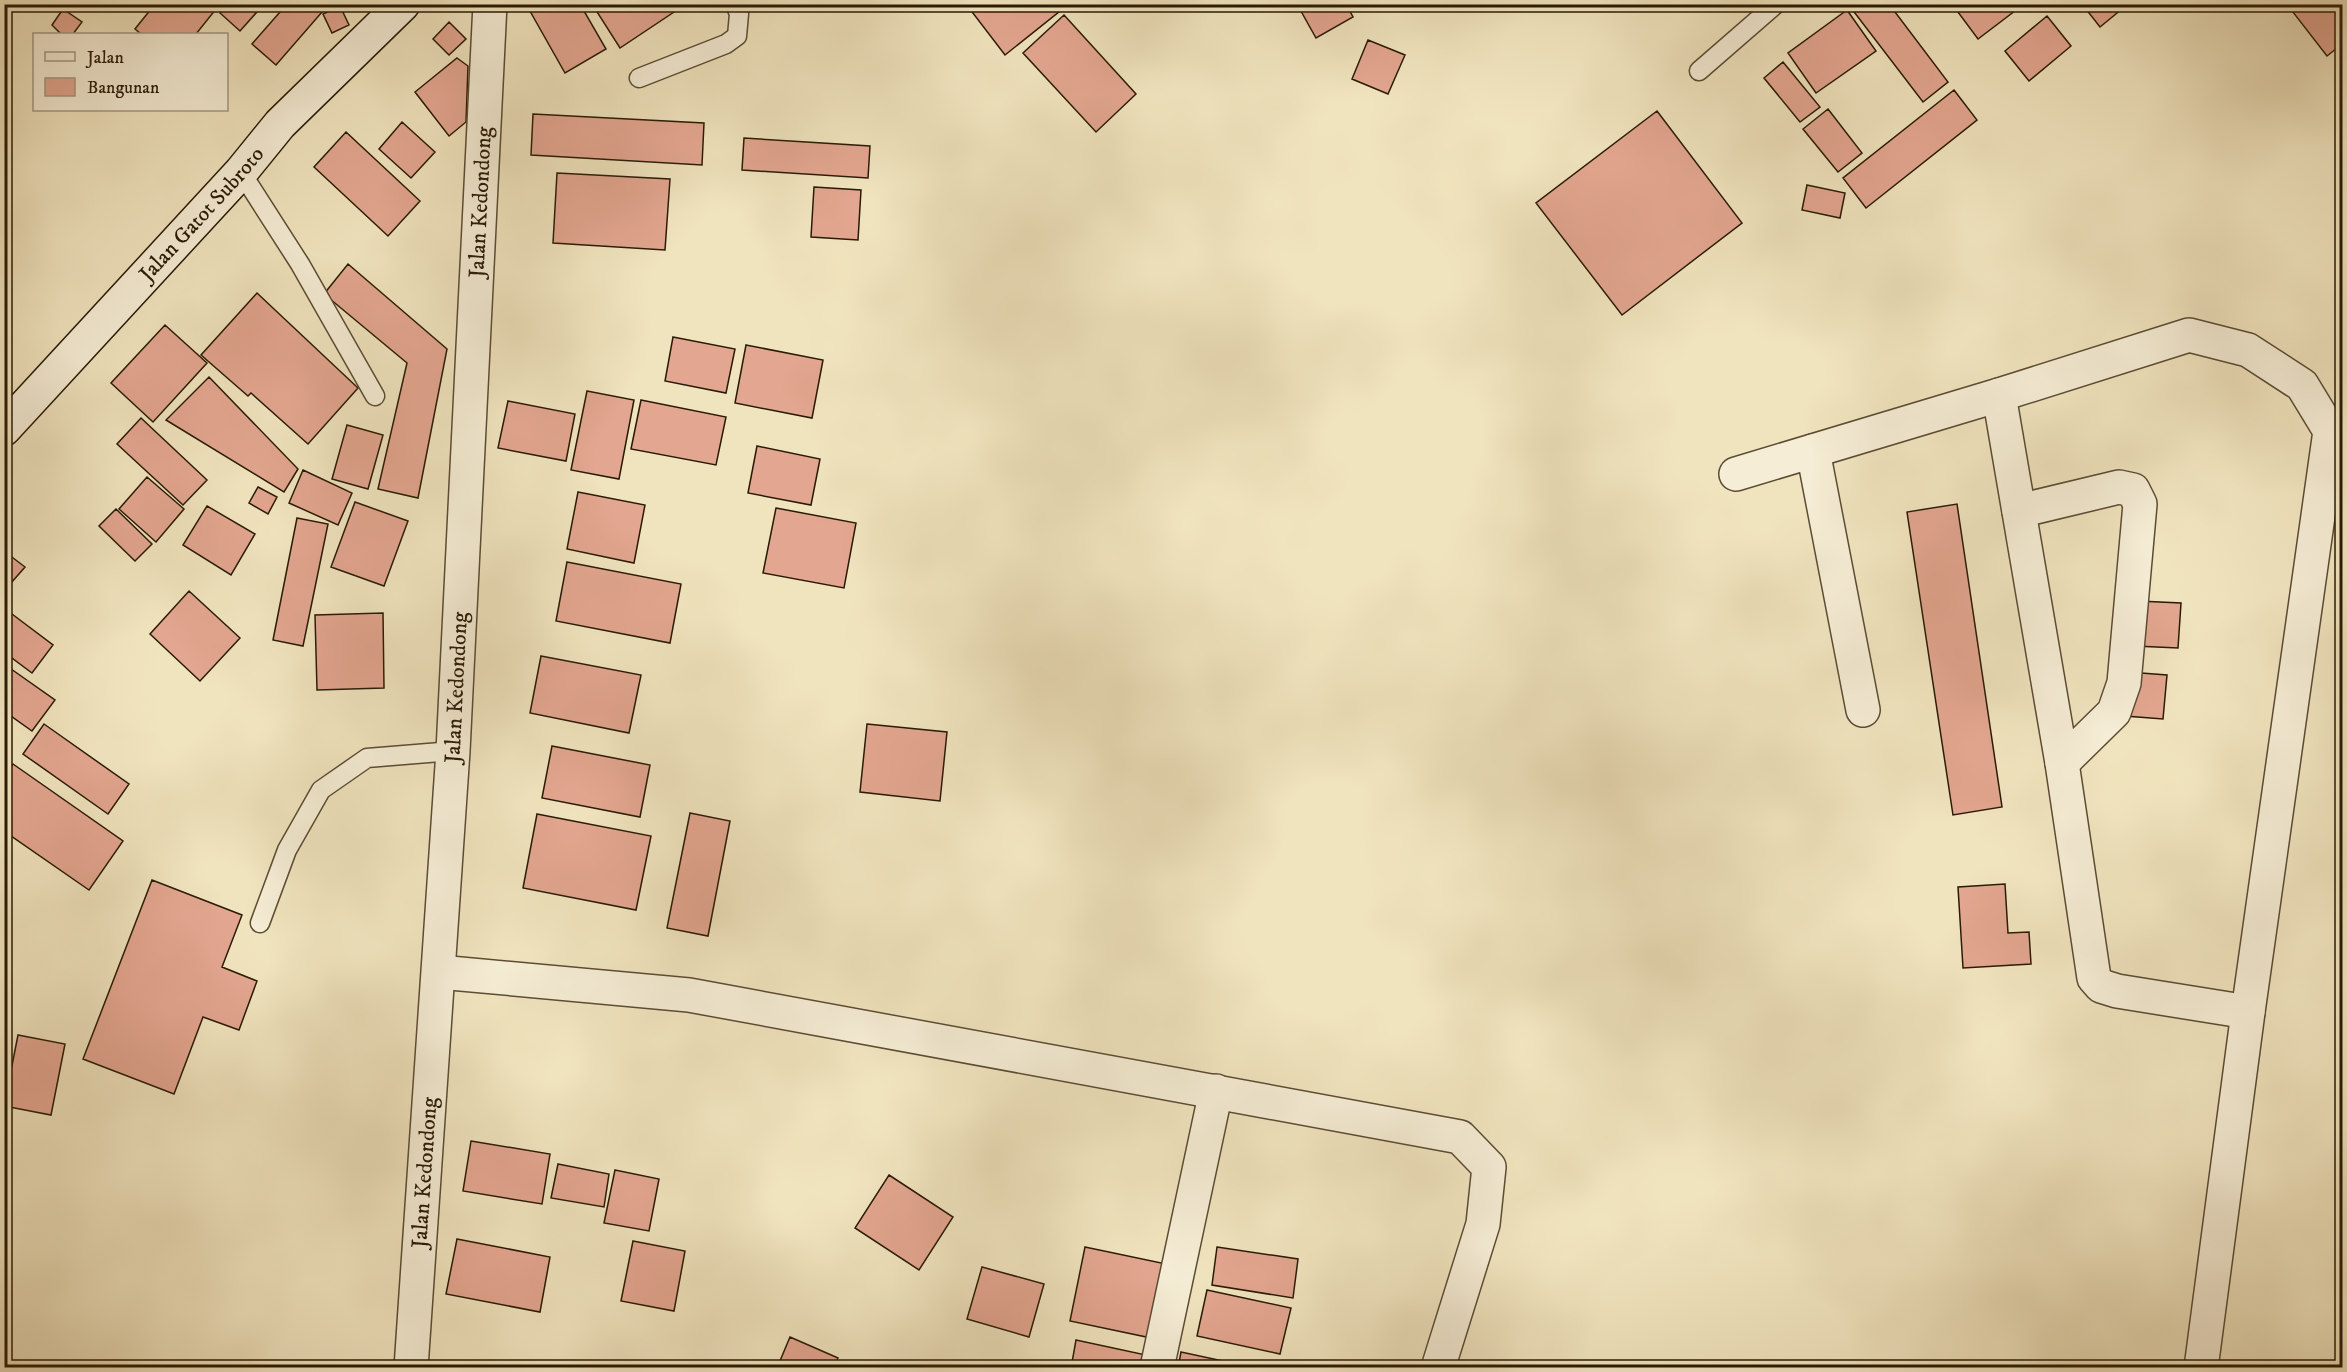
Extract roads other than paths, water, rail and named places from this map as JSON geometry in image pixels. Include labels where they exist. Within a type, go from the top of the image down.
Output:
[{"type":"street","name":"Jalan Gatot Subroto","points":[[4,429],[241,172],[280,124],[403,4]]},
{"type":"street","name":"Jalan Kedondong","points":[[411,1368],[453,751],[490,4]]},
{"type":"street","points":[[1736,474],[1999,395],[2189,334],[2248,350],[2302,385],[2330,431],[2248,1012],[2201,1368]]},
{"type":"street","points":[[1999,395],[2062,763],[2094,978],[2101,986],[2117,991],[2248,1012]]},
{"type":"street","points":[[1813,451],[1863,710]]},
{"type":"street","points":[[2019,511],[2119,488],[2133,490],[2140,504],[2124,683],[2114,712],[2062,763]]},
{"type":"street","points":[[439,972],[689,995],[1460,1137],[1489,1167],[1483,1224],[1438,1368]]},
{"type":"street","points":[[1157,1368],[1216,1091]]},
{"type":"lane","points":[[639,78],[726,44],[736,36],[739,14],[735,4]]},
{"type":"lane","points":[[1699,70],[1776,4]]},
{"type":"lane","points":[[241,172],[300,264],[375,396]]},
{"type":"lane","points":[[260,923],[287,850],[321,790],[367,758],[453,751]]}]
